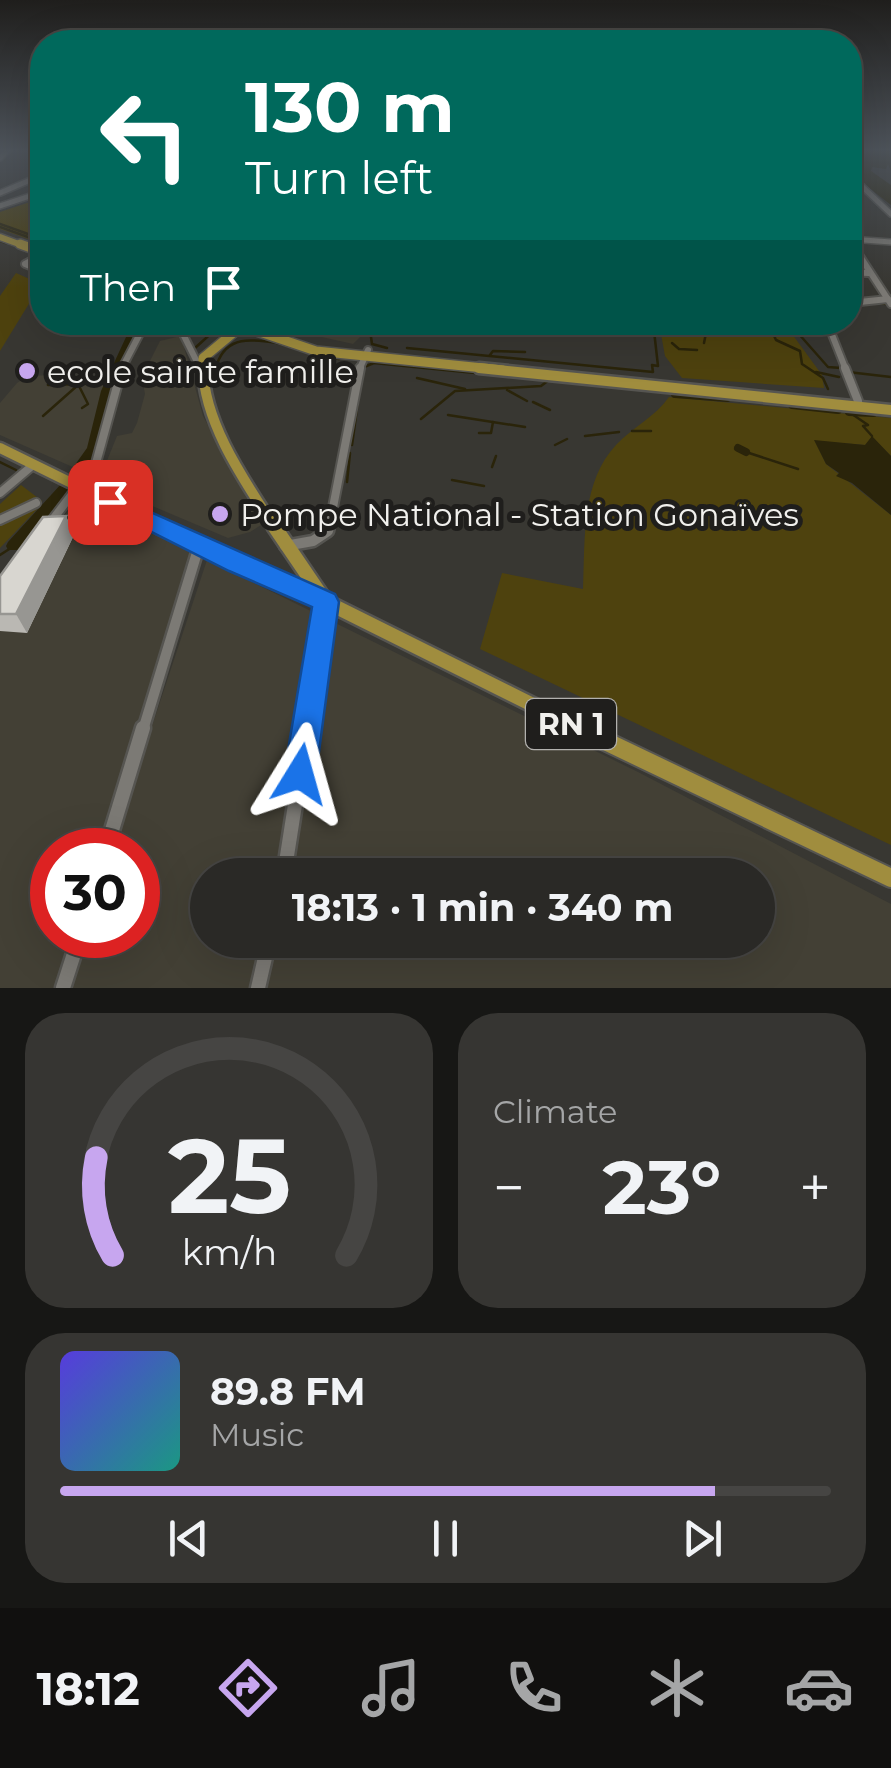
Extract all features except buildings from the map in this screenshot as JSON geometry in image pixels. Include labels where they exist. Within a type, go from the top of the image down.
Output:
[{"type":"main road","points":[[0,237],[30,248]]},
{"type":"main road","points":[[226,335],[202,358],[202,374],[225,440],[285,546],[326,602]]},
{"type":"main road","points":[[219,342],[248,335],[271,337]]},
{"type":"main road","points":[[266,335],[316,351],[891,406]]},
{"type":"main road","points":[[279,335],[365,354],[891,406]]},
{"type":"main road","name":"RN 1","points":[[0,448],[891,878]]},
{"type":"street","points":[[871,195],[891,214]]},
{"type":"street","points":[[0,206],[30,196]]},
{"type":"street","points":[[862,241],[891,242]]},
{"type":"street","points":[[862,262],[890,301]]},
{"type":"street","points":[[862,273],[868,273]]},
{"type":"street","points":[[862,303],[890,301]]},
{"type":"street","points":[[46,528],[106,437],[118,376],[142,335]]},
{"type":"street","points":[[183,335],[202,374]]},
{"type":"street","points":[[832,335],[858,401]]},
{"type":"street","points":[[285,546],[313,541],[328,531],[365,354]]},
{"type":"street","points":[[0,493],[33,465]]},
{"type":"street","points":[[0,476],[12,482]]},
{"type":"street","points":[[0,520],[36,503]]},
{"type":"street","points":[[113,828],[198,546]]},
{"type":"street","points":[[287,858],[326,602]]},
{"type":"street","points":[[63,988],[73,958]]},
{"type":"street","points":[[258,988],[265,958]]},
{"type":"shaded area","points":[[878,195],[891,195],[891,205]]},
{"type":"shaded area","points":[[30,202],[30,240],[0,229],[0,212]]},
{"type":"shaded area","points":[[16,273],[30,279],[30,302],[0,351],[0,296]]},
{"type":"shaded area","points":[[313,335],[362,335],[353,344]]},
{"type":"shaded area","points":[[450,335],[650,336],[452,336]]},
{"type":"shaded area","points":[[661,335],[793,335],[822,375],[824,388],[682,378],[665,356]]},
{"type":"shaded area","points":[[181,336],[203,416],[261,525],[250,532],[228,538],[98,483],[117,436],[132,433],[137,423],[145,394],[140,367],[149,363],[160,341]]},
{"type":"shaded area","points":[[53,375],[46,385],[109,385],[99,436],[75,468],[0,435],[0,403],[17,383],[28,376]]},
{"type":"shaded area","points":[[669,397],[891,418],[891,456],[873,438],[865,445],[815,441],[826,464],[891,515],[891,845],[480,649],[502,573],[583,589],[587,513],[596,476],[616,445]]},
{"type":"shaded area","points":[[872,436],[891,456],[891,515],[852,483],[836,476],[839,473],[826,464],[814,440],[865,445]]},
{"type":"shaded area","points":[[21,485],[42,501],[41,505],[0,548],[0,504]]},
{"type":"shaded area","points":[[85,493],[198,550],[111,828],[30,828],[30,958],[71,958],[61,988],[0,988],[0,604],[52,528]]},
{"type":"shaded area","points":[[207,560],[638,772],[891,904],[891,988],[69,988],[78,958],[160,958],[160,828],[118,828]]},
{"type":"waterway","points":[[0,224],[30,235]]},
{"type":"waterway","points":[[0,227],[30,238]]},
{"type":"waterway","points":[[0,241],[6,243]]},
{"type":"waterway","points":[[10,244],[16,246]]},
{"type":"waterway","points":[[876,303],[887,304]]},
{"type":"waterway","points":[[14,546],[67,487],[94,448],[107,391],[133,335]]},
{"type":"waterway","points":[[195,348],[209,335]]},
{"type":"waterway","points":[[407,348],[653,372],[652,365],[658,366],[654,335]]},
{"type":"waterway","points":[[704,343],[706,335]]},
{"type":"waterway","points":[[774,335],[776,340],[800,351],[802,364],[823,378],[828,389]]},
{"type":"waterway","points":[[800,335],[828,367],[841,368]]},
{"type":"waterway","points":[[371,337],[372,344],[387,348]]},
{"type":"waterway","points":[[217,364],[227,348],[242,341],[278,343]]},
{"type":"waterway","points":[[277,343],[294,348]]},
{"type":"waterway","points":[[672,343],[679,349],[697,350]]},
{"type":"waterway","points":[[490,355],[493,351],[525,352]]},
{"type":"waterway","points":[[321,356],[339,359]]},
{"type":"waterway","points":[[363,372],[364,367],[374,363],[485,374]]},
{"type":"waterway","points":[[816,372],[839,377]]},
{"type":"waterway","points":[[848,372],[891,377]]},
{"type":"waterway","points":[[417,378],[465,389]]},
{"type":"waterway","points":[[421,419],[455,391],[541,386],[549,380]]},
{"type":"waterway","points":[[50,381],[48,385],[111,383]]},
{"type":"waterway","points":[[43,416],[78,385]]},
{"type":"waterway","points":[[592,385],[662,392]]},
{"type":"waterway","points":[[79,386],[88,404],[82,408]]},
{"type":"waterway","points":[[507,390],[527,401]]},
{"type":"waterway","points":[[675,394],[727,398]]},
{"type":"waterway","points":[[352,445],[358,401]]},
{"type":"waterway","points":[[533,402],[550,410]]},
{"type":"waterway","points":[[792,405],[838,410]]},
{"type":"waterway","points":[[837,410],[849,412],[868,425],[863,426],[872,436]]},
{"type":"waterway","points":[[849,412],[873,413]]},
{"type":"waterway","points":[[448,415],[493,422]]},
{"type":"waterway","points":[[479,433],[491,433],[493,422]]},
{"type":"waterway","points":[[493,422],[525,427]]},
{"type":"waterway","points":[[632,431],[651,431]]},
{"type":"waterway","points":[[585,436],[619,432]]},
{"type":"waterway","points":[[555,445],[567,439]]},
{"type":"waterway","points":[[738,448],[746,452]]},
{"type":"waterway","points":[[746,452],[798,469]]},
{"type":"waterway","points":[[347,482],[350,453]]},
{"type":"waterway","points":[[492,467],[496,456]]},
{"type":"waterway","points":[[0,462],[16,470]]},
{"type":"waterway","points":[[452,480],[484,486]]},
{"type":"waterway","points":[[0,555],[14,546]]},
{"type":"place","name":"ecole sainte famille","points":[[27,371]]},
{"type":"place","name":"Pompe National - Station Gonaïves","points":[[220,514]]},
{"type":"route","points":[[110,502],[326,602],[300,774]]}]
